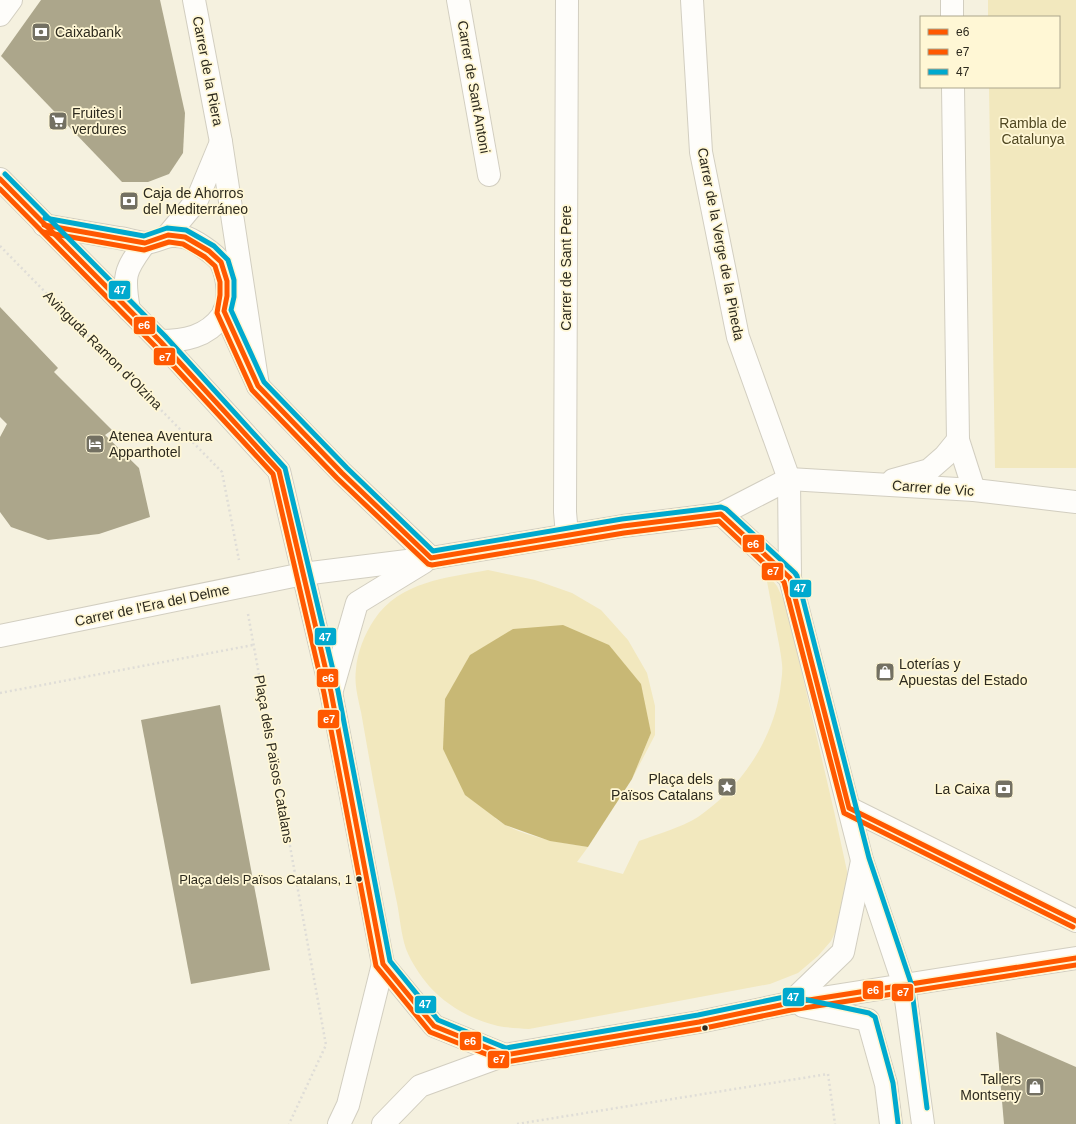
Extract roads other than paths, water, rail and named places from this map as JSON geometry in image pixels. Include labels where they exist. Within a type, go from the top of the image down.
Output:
[{"type":"street","points":[[0,14],[11,0]]},
{"type":"street","name":"Carrer de la Riera","points":[[194,0],[221,142],[258,386]]},
{"type":"street","name":"Carrer de Sant Antoni","points":[[458,0],[489,175]]},
{"type":"street","name":"Carrer de Sant Pere","points":[[566,0],[565,512],[567,535]]},
{"type":"street","name":"Carrer de la Verge de la Pineda","points":[[692,0],[701,152],[738,337],[790,479]]},
{"type":"street","points":[[952,0],[952,16]]},
{"type":"street","points":[[953,88],[958,440],[974,490]]},
{"type":"street","name":"Carrer de la Riera","points":[[168,236],[197,200],[221,142]]},
{"type":"street","points":[[0,179],[160,341],[279,471],[331,692],[383,964],[348,1105],[339,1124]]},
{"type":"street","points":[[44,225],[145,243],[168,236],[186,237],[209,251],[221,262],[227,281],[227,296],[224,311],[217,322],[198,335],[180,341],[160,341]]},
{"type":"street","points":[[129,310],[125,287],[126,273],[135,256],[145,243]]},
{"type":"street","points":[[224,311],[258,386],[342,473],[431,558]]},
{"type":"street","points":[[880,484],[929,470],[945,456],[958,440]]},
{"type":"street","points":[[303,574],[431,558],[567,535],[721,514],[790,479],[790,578],[862,860],[904,985],[923,1124]]},
{"type":"street","name":"Carrer de Vic","points":[[790,479],[974,490],[1076,502]]},
{"type":"street","points":[[721,514],[790,578]]},
{"type":"street","points":[[331,692],[357,603],[431,558]]},
{"type":"street","name":"Carrer de l'Era del Delme","points":[[0,636],[303,574]]},
{"type":"street","points":[[849,808],[1076,921]]},
{"type":"street","points":[[790,1003],[843,952],[862,860]]},
{"type":"street","points":[[383,1124],[420,1086],[505,1055],[699,1022],[790,1003],[1076,958]]},
{"type":"street","points":[[383,964],[434,1026],[505,1055]]},
{"type":"street","points":[[790,1003],[868,1020],[886,1084],[891,1124]]},
{"type":"place","name":"Caixabank","points":[[41,32]]},
{"type":"place","name":"Fruites i verdures","points":[[58,121]]},
{"type":"place","name":"Caja de Ahorros del Mediterráneo","points":[[129,201]]},
{"type":"place","name":"Atenea Aventura Apparthotel","points":[[95,444]]},
{"type":"place","name":"Loterías y Apuestas del Estado","points":[[885,672]]},
{"type":"place","name":"Plaça dels Països Catalans","points":[[727,787]]},
{"type":"place","name":"La Caixa","points":[[1004,789]]},
{"type":"place","name":"Plaça dels Països Catalans, 1","points":[[359,879]]},
{"type":"place","name":"Tallers Montseny","points":[[1035,1087]]},
{"type":"park label","name":"Rambla de Catalunya","points":[[1033,132]]}]
